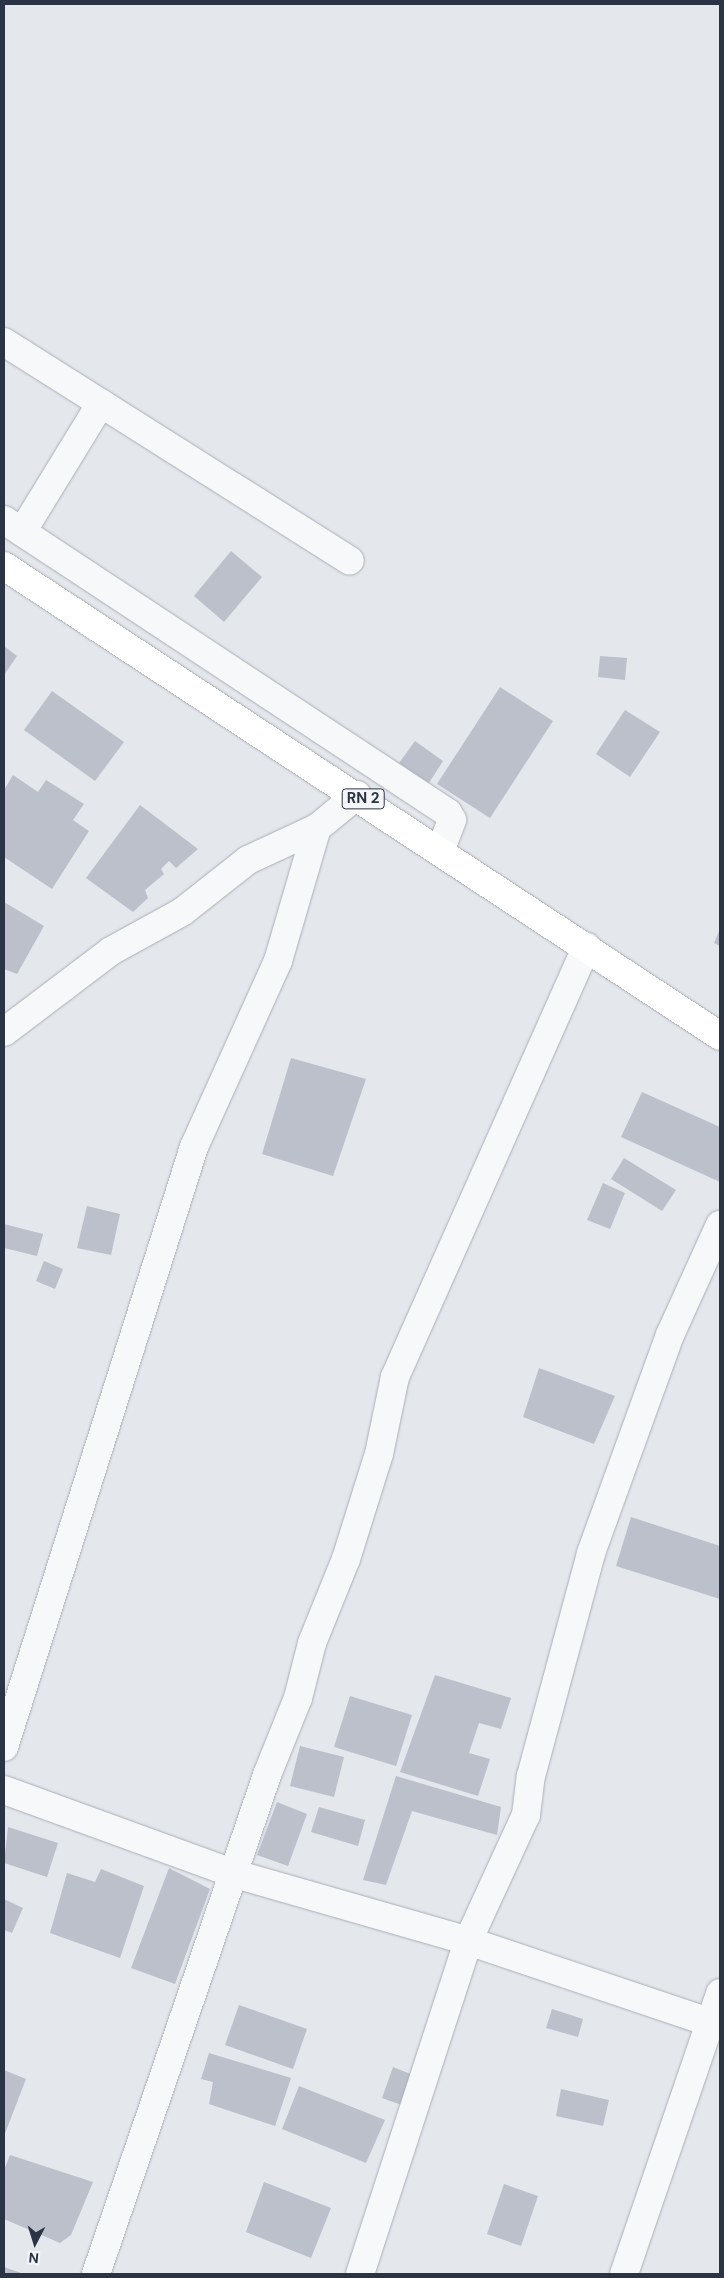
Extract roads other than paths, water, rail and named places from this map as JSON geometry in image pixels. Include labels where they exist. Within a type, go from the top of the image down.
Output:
[{"type":"highway","name":"RN 2","points":[[4,566],[357,795],[720,1036]]},
{"type":"street","points":[[4,342],[350,561]]},
{"type":"street","points":[[101,403],[13,526],[448,813],[452,820],[440,850]]},
{"type":"street","points":[[4,1032],[111,951],[182,912],[248,860],[316,828],[357,795]]},
{"type":"street","points":[[4,1747],[194,1148],[278,961],[316,828]]},
{"type":"street","points":[[96,2274],[298,1698],[312,1643],[346,1559],[379,1454],[395,1377],[586,947]]},
{"type":"street","points":[[360,2274],[468,1941],[526,1815],[530,1776],[591,1553],[670,1336],[720,1225]]},
{"type":"street","points":[[4,1790],[235,1874],[468,1941],[715,2024]]},
{"type":"street","points":[[624,2274],[715,2024],[720,1993]]}]
